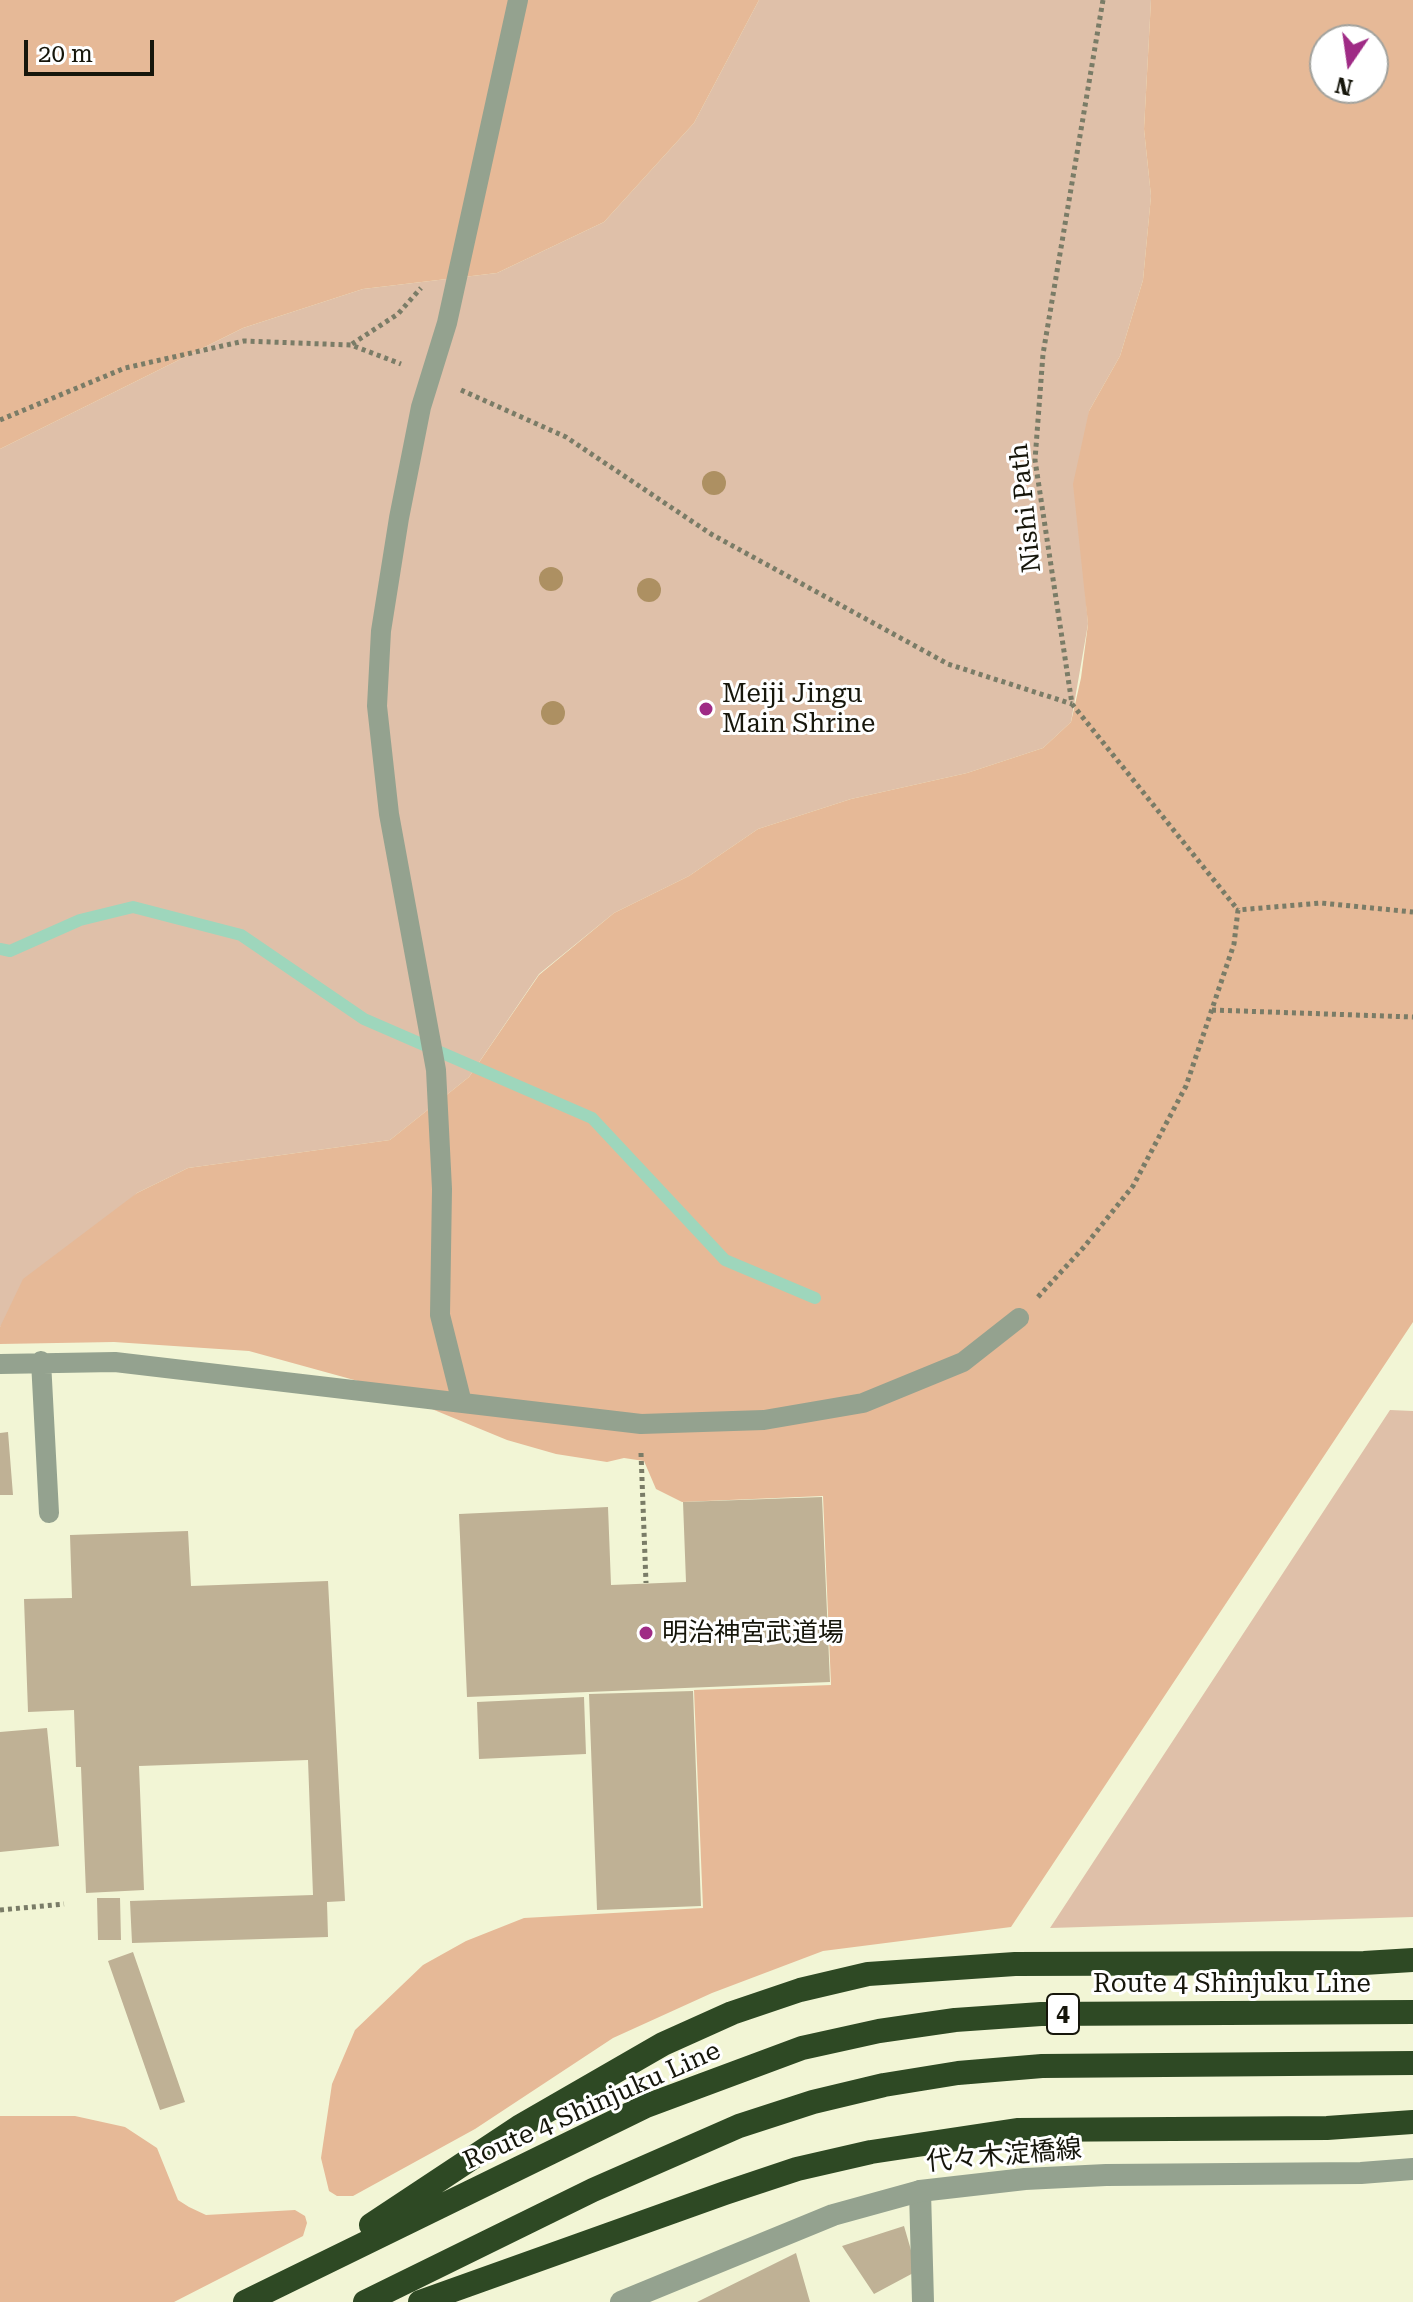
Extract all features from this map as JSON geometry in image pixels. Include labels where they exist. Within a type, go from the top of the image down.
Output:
[{"type":"highway","points":[[286,2282],[519,2127],[663,2044],[732,2013],[800,1990],[868,1974],[986,1965],[1413,1960]]},
{"type":"highway","name":"Route 4 Shinjuku Line","points":[[245,2302],[567,2143],[721,2076],[802,2048],[879,2031],[955,2020],[1111,2012],[1413,2012]]},
{"type":"highway","name":"4","points":[[365,2302],[593,2190],[739,2126],[813,2102],[958,2073],[1125,2063],[1413,2063]]},
{"type":"highway","points":[[420,2302],[797,2169],[871,2152],[1017,2130],[1327,2128],[1413,2122]]},
{"type":"street","name":"代々木淀橋線","points":[[621,2302],[833,2215],[920,2191],[1106,2175],[1345,2173],[1413,2169]]},
{"type":"street","points":[[920,2191],[923,2302]]},
{"type":"lane","points":[[462,1403],[440,1315],[442,1189],[431,1029],[389,814],[377,706],[381,631],[399,518],[428,380],[447,323],[518,0]]},
{"type":"lane","points":[[0,1364],[115,1362],[641,1424],[764,1420],[863,1403],[963,1362],[1019,1318]]},
{"type":"lane","points":[[41,1361],[49,1513]]},
{"type":"path","name":"Nishi Path","points":[[1072,704],[1035,460],[1043,354],[1103,0]]},
{"type":"path","points":[[351,345],[398,314],[428,280]]},
{"type":"path","points":[[0,420],[125,368],[244,341],[351,345],[404,365],[428,380],[452,387],[566,437],[711,534],[948,664],[1072,704],[1238,910],[1234,944],[1186,1086],[1133,1186],[1084,1247],[1019,1318]]},
{"type":"path","points":[[1238,910],[1321,903],[1413,912]]},
{"type":"path","points":[[1212,1010],[1413,1017]]},
{"type":"path","points":[[641,1478],[646,1583]]},
{"type":"path","points":[[0,1910],[64,1904]]},
{"type":"shaded area","points":[[0,0],[759,0],[694,123],[604,222],[497,273],[363,289],[243,328],[0,449]]},
{"type":"shaded area","points":[[759,0],[1151,0],[1144,129],[1151,196],[1143,280],[1120,356],[1089,411],[1083,564],[1088,624],[1071,722],[1043,748],[967,773],[851,799],[758,829],[689,876],[614,913],[539,974],[469,1077],[390,1140],[188,1168],[137,1193],[0,1327],[0,449],[243,328],[363,289],[497,273],[604,222],[694,123]]},
{"type":"shaded area","points":[[1151,0],[1413,0],[1413,1322],[1011,1927],[823,1951],[712,1993],[613,2038],[475,2129],[353,2196],[337,2196],[329,2191],[321,2158],[332,2084],[355,2030],[423,1965],[466,1941],[524,1918],[703,1908],[694,1690],[831,1685],[823,1496],[682,1502],[656,1489],[644,1461],[624,1458],[607,1462],[556,1454],[507,1440],[376,1386],[249,1351],[114,1342],[0,1344],[0,1327],[23,1279],[137,1193],[188,1168],[390,1140],[469,1077],[539,975],[614,913],[689,876],[758,829],[851,799],[967,773],[1043,748],[1071,722],[1088,624],[1073,484],[1089,411],[1120,356],[1143,280],[1151,196],[1144,129]]},
{"type":"shaded area","points":[[1390,1410],[1413,1411],[1413,1917],[1050,1928]]},
{"type":"shaded area","points":[[0,2116],[75,2116],[125,2127],[157,2148],[178,2200],[189,2207],[206,2215],[295,2210],[305,2216],[307,2223],[303,2236],[174,2302],[0,2302]]},
{"type":"building","points":[[8,1432],[13,1495],[0,1495],[0,1433]]},
{"type":"building","name":"明治神宮武道場","points":[[822,1497],[830,1682],[467,1697],[459,1514],[608,1507],[611,1585],[686,1582],[683,1502]]},
{"type":"building","points":[[188,1531],[191,1586],[328,1581],[345,1901],[327,1902],[328,1937],[132,1943],[130,1901],[313,1895],[308,1760],[139,1766],[144,1890],[86,1893],[81,1767],[76,1767],[74,1710],[28,1712],[24,1599],[72,1598],[70,1535]]},
{"type":"building","points":[[693,1691],[701,1906],[597,1910],[589,1694]]},
{"type":"building","points":[[584,1697],[586,1754],[479,1759],[477,1702]]},
{"type":"building","points":[[47,1728],[59,1846],[0,1852],[0,1732]]},
{"type":"building","points":[[97,1898],[120,1898],[121,1940],[98,1940]]},
{"type":"building","points":[[133,1952],[185,2102],[160,2110],[108,1961]]},
{"type":"building","points":[[904,2226],[917,2271],[874,2294],[842,2246]]},
{"type":"building","points":[[796,2253],[810,2302],[697,2302]]},
{"type":"waterway","points":[[0,949],[10,951],[80,920],[133,907],[241,935],[364,1019],[592,1118],[725,1260],[815,1298]]},
{"type":"place","name":"Meiji Jingu Main Shrine","points":[[706,709]]},
{"type":"place","name":"明治神宮武道場","points":[[646,1633]]}]
